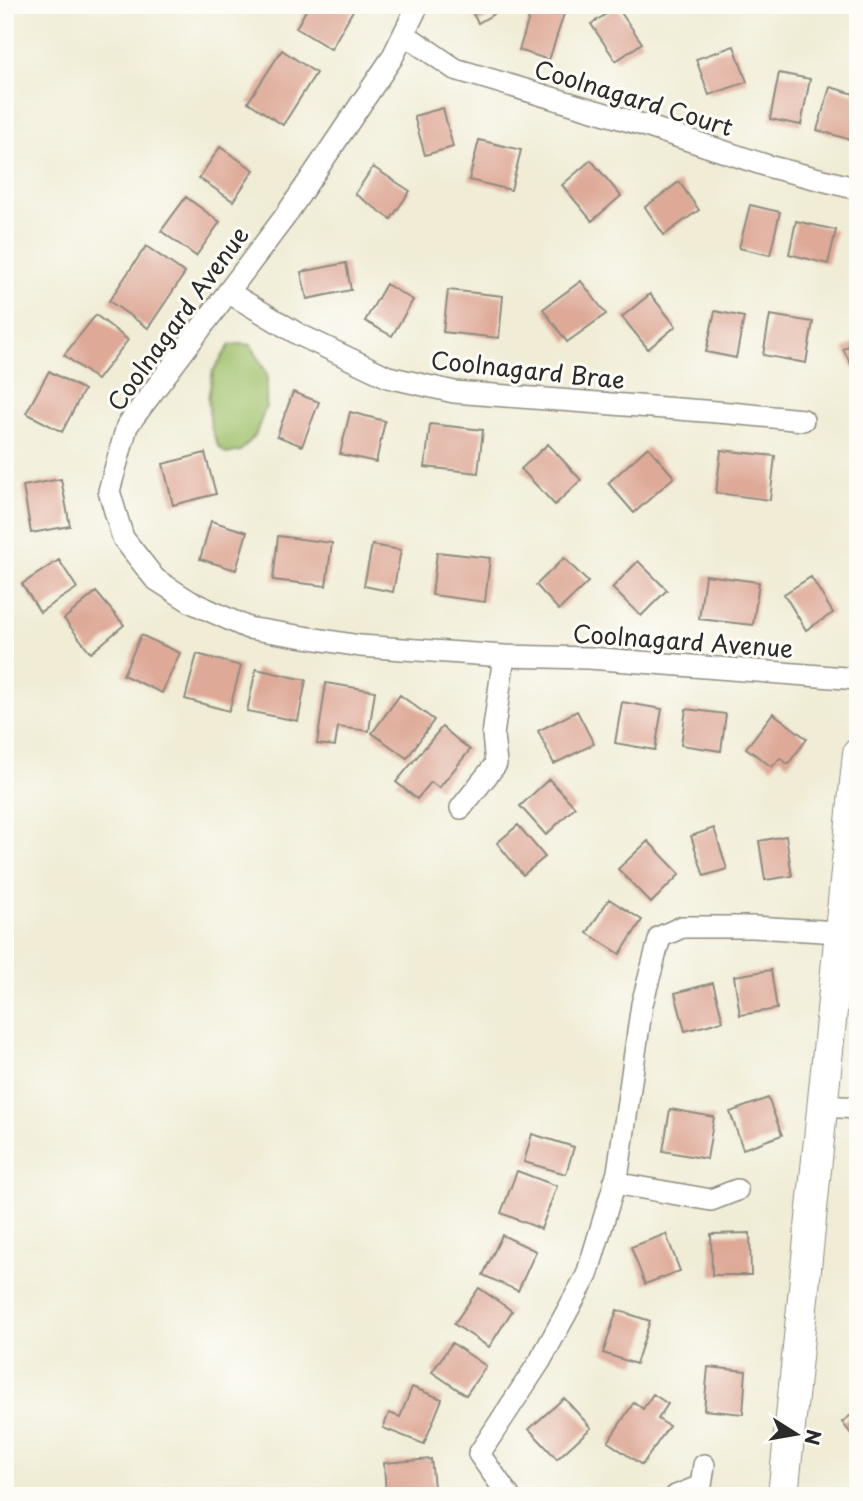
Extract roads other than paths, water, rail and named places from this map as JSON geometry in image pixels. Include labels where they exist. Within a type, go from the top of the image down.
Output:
[{"type":"street","name":"Coolnagard Avenue","points":[[418,5],[392,58],[284,218],[127,426],[109,491],[123,538],[155,579],[191,602],[247,628],[360,646],[504,656],[589,658],[858,679]]},
{"type":"street","name":"Coolnagard Court","points":[[404,34],[455,69],[643,125],[771,167],[858,189]]},
{"type":"street","name":"Coolnagard Brae","points":[[228,292],[298,334],[388,377],[454,392],[803,420]]},
{"type":"street","points":[[461,808],[496,764],[493,735],[504,656]]},
{"type":"street","points":[[782,1496],[858,753]]},
{"type":"street","points":[[509,1496],[479,1454],[540,1361],[587,1275],[618,1172],[642,1004],[660,937],[682,927],[753,926],[839,932]]},
{"type":"street","points":[[822,1106],[858,1108]]},
{"type":"street","points":[[614,1183],[711,1200],[737,1190]]},
{"type":"street","points":[[676,1496],[701,1486],[705,1465]]}]
